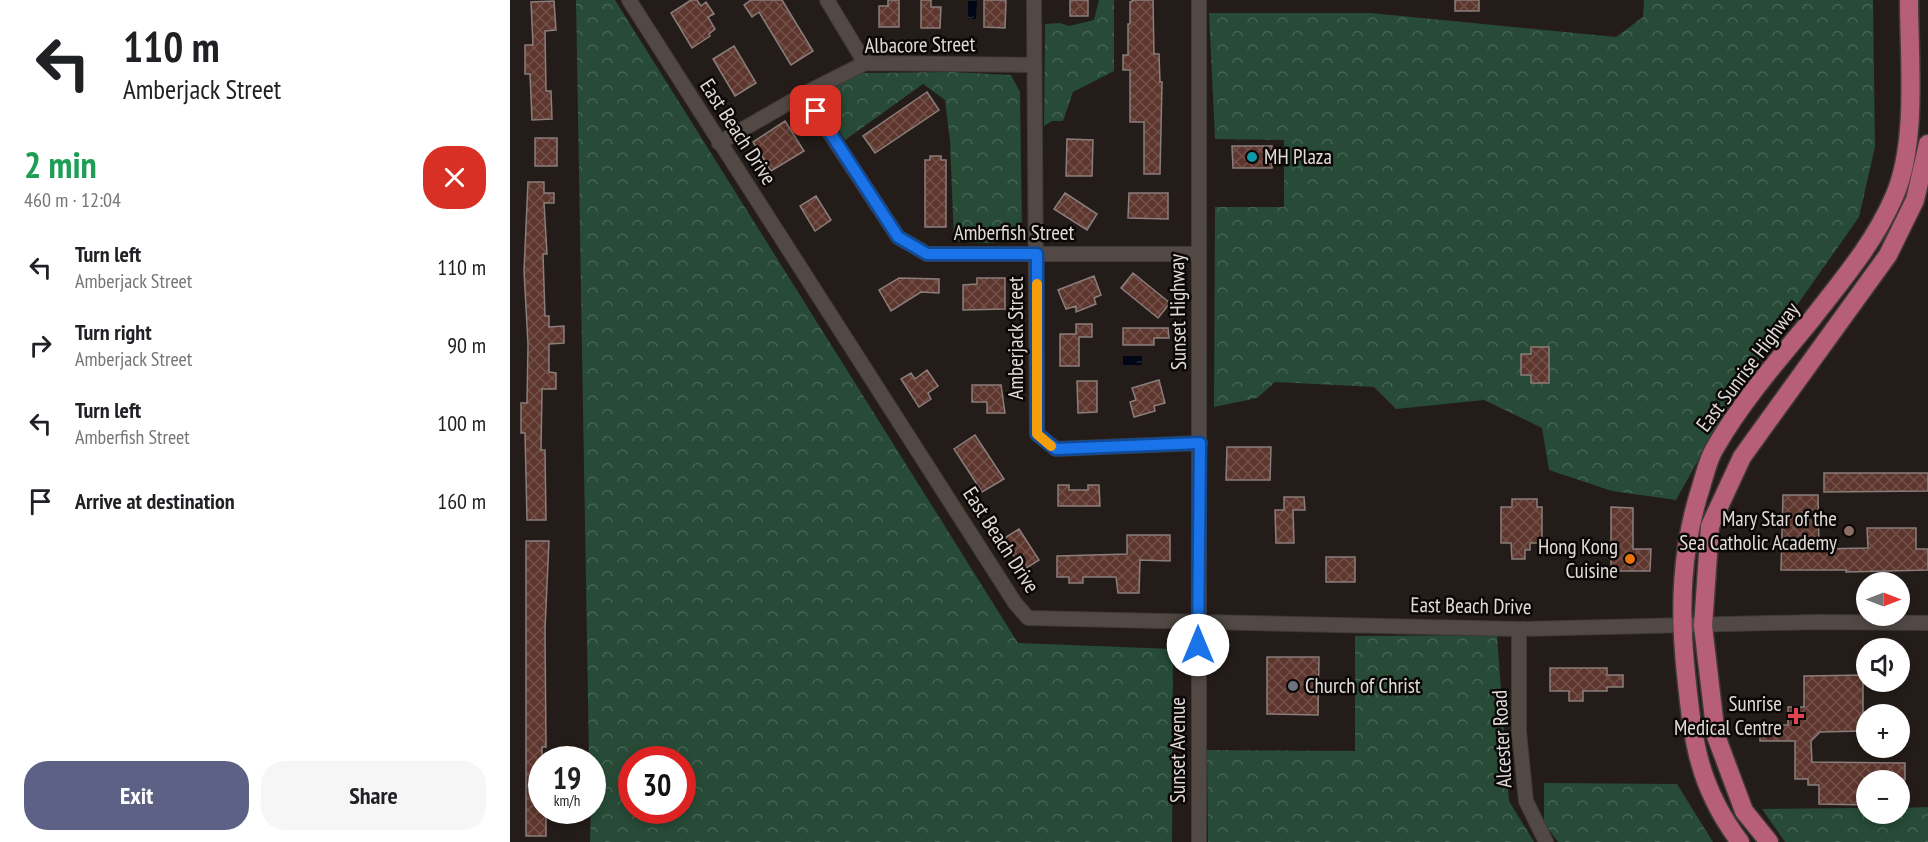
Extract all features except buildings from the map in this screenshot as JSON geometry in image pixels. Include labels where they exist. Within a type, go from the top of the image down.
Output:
[{"type":"main road","name":"East Sunrise Highway","points":[[1740,842],[1725,822],[1707,786],[1694,745],[1682,627],[1683,564],[1689,522],[1713,450],[1742,406],[1868,248],[1895,196],[1907,158],[1909,0]]},
{"type":"main road","points":[[1769,842],[1744,811],[1716,736],[1703,626],[1710,526],[1742,457],[1888,255],[1915,200],[1928,144]]},
{"type":"street","name":"East Beach Drive","points":[[629,0],[1015,603],[1028,618],[1519,629],[1682,627],[1817,622],[1928,623]]},
{"type":"street","points":[[827,0],[864,63]]},
{"type":"street","name":"Amberjack Street","points":[[1034,0],[1037,434],[1056,449],[1200,443]]},
{"type":"street","name":"Sunset Highway","points":[[1198,623],[1199,0]]},
{"type":"street","name":"Albacore Street","points":[[719,142],[864,63],[1034,65]]},
{"type":"street","name":"Amberfish Street","points":[[804,94],[898,237],[927,254],[1198,254]]},
{"type":"street","name":"Sunset Avenue","points":[[1198,623],[1199,842]]},
{"type":"street","name":"Alcester Road","points":[[1519,629],[1519,732],[1526,801],[1546,842]]},
{"type":"green space","points":[[576,0],[615,0],[1018,643],[1173,649],[1172,842],[590,842],[590,824],[606,824],[606,746],[589,746]]},
{"type":"green space","points":[[1099,0],[1114,0],[1114,71],[1073,92],[1063,121],[1052,121],[1044,126],[1045,24],[1060,23],[1069,26],[1094,20]]},
{"type":"green space","points":[[1644,0],[1873,0],[1875,147],[1859,217],[1738,389],[1676,500],[1612,491],[1549,470],[1542,428],[1484,400],[1396,409],[1374,387],[1275,382],[1257,398],[1214,407],[1215,207],[1284,207],[1284,140],[1215,139],[1209,13],[1371,13],[1616,37],[1643,17]]},
{"type":"green space","points":[[952,72],[1011,75],[1020,92],[1022,229],[1008,239],[999,242],[954,241],[950,141],[945,100],[923,84],[845,140],[820,101],[824,87],[860,73]]},
{"type":"green space","points":[[1497,635],[1509,801],[1534,842],[1208,842],[1207,750],[1355,751],[1355,636]]},
{"type":"green space","points":[[1544,783],[1677,784],[1713,842],[1558,842],[1544,823]]},
{"type":"green space","points":[[1928,807],[1928,842],[1785,842],[1762,809],[1856,808],[1856,824],[1910,824],[1910,808]]},
{"type":"water","points":[[968,1],[977,1],[976,19],[968,19]]},
{"type":"water","points":[[1123,356],[1142,356],[1142,365],[1123,365]]},
{"type":"slow traffic","points":[[1037,284],[1037,434],[1051,446]]},
{"type":"place","name":"MH Plaza","points":[[1252,157]]},
{"type":"place","name":"Mary Star of the Sea Catholic Academy","points":[[1849,531]]},
{"type":"place","name":"Hong Kong Cuisine","points":[[1630,559]]},
{"type":"place","name":"Church of Christ","points":[[1293,686]]},
{"type":"place","name":"Sunrise Medical Centre","points":[[1796,716]]},
{"type":"route","points":[[816,111],[898,237],[927,254],[1037,254],[1037,434],[1056,449],[1200,443],[1198,645]]}]
